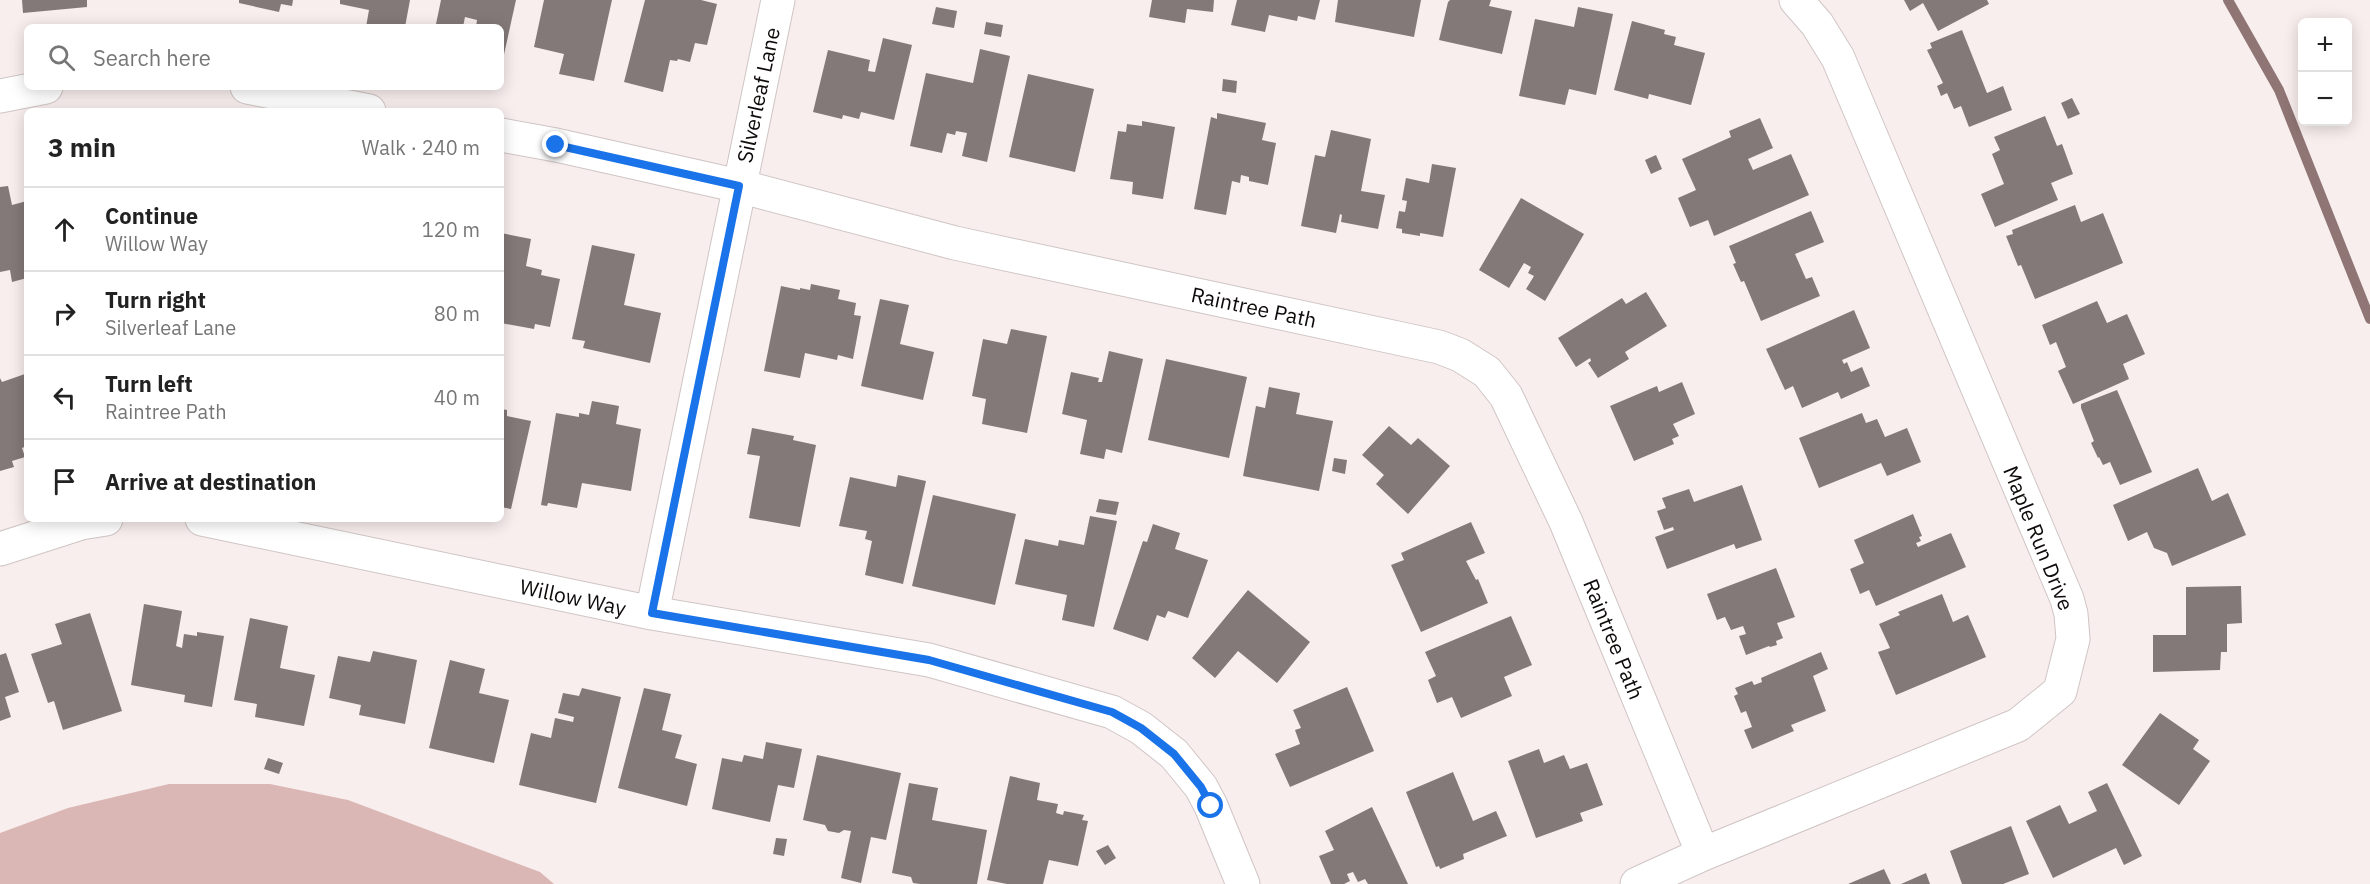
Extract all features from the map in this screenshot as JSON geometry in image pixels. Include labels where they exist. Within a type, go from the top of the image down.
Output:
[{"type":"street","name":"Silverleaf Lane","points":[[652,613],[778,0]]},
{"type":"street","name":"Maple Run Drive","points":[[1636,884],[1703,854],[2018,725],[2060,691],[2073,639],[2067,599],[1838,58],[1817,24],[1796,0]]},
{"type":"street","points":[[0,96],[31,90]]},
{"type":"street","points":[[262,90],[354,108]]},
{"type":"street","name":"Raintree Path","points":[[504,136],[739,186],[955,243],[1439,347],[1460,355],[1487,372],[1506,396],[1566,522],[1703,854]]},
{"type":"street","points":[[0,549],[87,522]]},
{"type":"street","name":"Willow Way","points":[[216,522],[652,613],[929,660],[1112,712],[1141,728],[1174,754],[1201,787],[1243,884]]},
{"type":"shaded area","points":[[169,784],[270,784],[348,800],[540,872],[554,884],[0,884],[0,833],[68,808]]},
{"type":"building","points":[[22,0],[87,0],[87,7],[23,13]]},
{"type":"building","points":[[239,0],[293,0],[292,6],[281,4],[279,12],[239,3]]},
{"type":"building","points":[[340,0],[410,0],[406,24],[367,24],[369,10],[340,4]]},
{"type":"building","points":[[441,0],[516,0],[504,54],[504,24],[476,24],[477,20],[465,17],[464,24],[436,24]]},
{"type":"building","points":[[544,0],[612,0],[594,81],[559,74],[564,54],[534,47]]},
{"type":"building","points":[[645,0],[701,0],[717,4],[707,45],[695,43],[690,62],[670,60],[663,92],[624,82]]},
{"type":"building","points":[[1152,0],[1214,0],[1213,12],[1187,9],[1185,23],[1149,17]]},
{"type":"building","points":[[1237,0],[1320,0],[1315,20],[1298,16],[1297,21],[1269,15],[1265,32],[1231,25]]},
{"type":"building","points":[[1338,0],[1421,0],[1414,37],[1335,22]]},
{"type":"building","points":[[1450,0],[1491,0],[1489,6],[1512,11],[1502,54],[1439,40]]},
{"type":"building","points":[[1904,0],[1987,0],[1989,4],[1938,31],[1923,3],[1910,11]]},
{"type":"building","points":[[936,7],[957,11],[954,28],[932,24]]},
{"type":"building","points":[[1578,7],[1613,14],[1596,95],[1569,89],[1565,105],[1519,96],[1535,19],[1574,27]]},
{"type":"building","points":[[1632,21],[1665,30],[1664,34],[1676,37],[1674,45],[1705,53],[1691,105],[1649,94],[1648,99],[1614,90]]},
{"type":"building","points":[[986,22],[1003,25],[1001,37],[984,34]]},
{"type":"building","points":[[1962,30],[1987,93],[2003,86],[2012,110],[1969,127],[1961,106],[1954,109],[1947,93],[1941,96],[1937,86],[1943,83],[1927,50],[1932,48],[1930,43]]},
{"type":"building","points":[[883,38],[912,45],[894,120],[861,112],[859,119],[843,115],[842,119],[813,112],[828,50],[870,60],[868,71],[875,72]]},
{"type":"building","points":[[980,49],[1010,56],[987,162],[962,156],[967,133],[956,131],[955,135],[947,133],[942,153],[910,146],[926,73],[973,83]]},
{"type":"building","points":[[1028,74],[1094,89],[1075,172],[1009,157]]},
{"type":"building","points":[[1223,79],[1237,81],[1236,93],[1222,91]]},
{"type":"building","points":[[2072,98],[2080,114],[2068,119],[2061,103]]},
{"type":"building","points":[[1217,113],[1266,123],[1262,140],[1276,143],[1268,185],[1249,181],[1249,177],[1241,175],[1240,183],[1232,181],[1226,215],[1194,209],[1211,117],[1217,119]]},
{"type":"building","points":[[2045,116],[2057,146],[2062,144],[2073,174],[2051,183],[2058,200],[1995,227],[1981,194],[2004,184],[1992,154],[2000,150],[1994,137]]},
{"type":"building","points":[[1760,118],[1773,148],[1748,159],[1753,170],[1791,154],[1809,195],[1714,236],[1708,220],[1690,227],[1678,198],[1696,190],[1682,159],[1731,137],[1729,131]]},
{"type":"building","points":[[1142,121],[1175,127],[1163,199],[1132,194],[1133,182],[1110,179],[1118,131],[1126,132],[1127,124],[1142,126]]},
{"type":"building","points":[[1331,130],[1371,139],[1361,191],[1385,195],[1378,229],[1341,222],[1342,215],[1340,214],[1336,233],[1301,226],[1315,155],[1325,157]]},
{"type":"building","points":[[1656,155],[1662,169],[1651,174],[1645,160]]},
{"type":"building","points":[[1432,164],[1456,168],[1443,237],[1402,233],[1402,229],[1396,228],[1399,211],[1405,212],[1407,201],[1402,200],[1406,178],[1429,183]]},
{"type":"building","points":[[8,186],[12,205],[24,202],[24,279],[12,282],[10,270],[0,272],[0,187]]},
{"type":"building","points":[[1521,198],[1584,234],[1545,301],[1526,289],[1534,276],[1528,273],[1531,267],[1524,263],[1509,288],[1479,270]]},
{"type":"building","points":[[2075,205],[2081,222],[2103,213],[2123,263],[2035,299],[2006,236],[2013,234],[2012,230]]},
{"type":"building","points":[[1811,211],[1824,242],[1795,254],[1806,279],[1812,277],[1820,296],[1761,321],[1744,281],[1741,282],[1733,264],[1736,263],[1729,246]]},
{"type":"building","points":[[504,234],[531,239],[526,266],[542,270],[541,275],[560,279],[550,327],[535,324],[534,329],[504,324]]},
{"type":"building","points":[[592,245],[635,254],[624,305],[661,313],[650,363],[583,348],[585,341],[572,339]]},
{"type":"building","points":[[811,284],[840,290],[838,299],[856,303],[854,315],[861,316],[853,359],[838,355],[837,360],[805,353],[800,378],[764,371],[781,286],[810,290]]},
{"type":"building","points":[[1646,292],[1667,326],[1625,352],[1629,359],[1598,378],[1588,363],[1591,361],[1590,358],[1576,367],[1558,338],[1622,298],[1626,304]]},
{"type":"building","points":[[880,299],[909,305],[900,344],[934,352],[923,400],[861,386]]},
{"type":"building","points":[[2097,301],[2107,323],[2127,314],[2145,354],[2123,364],[2129,379],[2073,404],[2058,371],[2066,367],[2056,342],[2050,345],[2042,325]]},
{"type":"building","points":[[1854,310],[1870,348],[1842,360],[1844,364],[1847,362],[1851,372],[1862,367],[1870,386],[1841,399],[1838,392],[1802,408],[1793,386],[1785,390],[1766,349]]},
{"type":"building","points":[[1011,329],[1047,336],[1027,433],[982,424],[986,399],[972,396],[983,339],[1007,344]]},
{"type":"building","points":[[1109,351],[1143,359],[1122,453],[1106,449],[1104,459],[1080,454],[1087,420],[1062,414],[1071,372],[1099,378],[1098,382],[1102,382]]},
{"type":"building","points":[[1166,359],[1247,377],[1229,458],[1148,440]]},
{"type":"building","points":[[24,374],[24,447],[22,448],[24,457],[12,461],[14,467],[0,471],[0,378],[2,382]]},
{"type":"building","points":[[1682,382],[1695,414],[1673,424],[1679,436],[1672,439],[1674,444],[1634,461],[1610,406],[1657,386],[1659,392]]},
{"type":"building","points":[[1269,387],[1300,393],[1296,414],[1333,421],[1319,491],[1243,476],[1256,406],[1265,408]]},
{"type":"building","points":[[2117,390],[2152,472],[2120,485],[2110,462],[2103,465],[2098,458],[2081,408],[2081,404]]},
{"type":"building","points":[[592,401],[619,406],[616,424],[641,429],[631,491],[582,483],[577,508],[548,503],[547,506],[541,505],[556,413],[579,417],[579,413],[589,415]]},
{"type":"building","points":[[504,410],[507,410],[507,416],[531,421],[511,509],[504,508]]},
{"type":"building","points":[[1862,413],[1866,423],[1877,419],[1885,437],[1907,428],[1921,462],[1887,476],[1881,463],[1819,488],[1799,438]]},
{"type":"building","points":[[1389,426],[1411,445],[1418,438],[1450,466],[1408,514],[1376,484],[1384,475],[1362,455]]},
{"type":"building","points":[[752,428],[794,436],[793,440],[816,445],[800,527],[749,518],[760,456],[747,454]]},
{"type":"building","points":[[1334,458],[1347,460],[1345,474],[1332,471]]},
{"type":"building","points":[[2198,468],[2212,501],[2228,493],[2246,535],[2172,566],[2167,553],[2154,548],[2147,532],[2128,541],[2113,505]]},
{"type":"building","points":[[898,475],[926,481],[903,584],[865,575],[872,541],[865,539],[867,531],[839,526],[850,477],[896,487]]},
{"type":"building","points":[[1742,485],[1762,540],[1736,549],[1734,544],[1667,569],[1655,537],[1674,530],[1673,527],[1664,530],[1657,511],[1666,508],[1662,498],[1689,489],[1694,502]]},
{"type":"building","points":[[933,495],[1016,514],[995,605],[912,586]]},
{"type":"building","points":[[1099,499],[1119,502],[1116,515],[1096,512]]},
{"type":"building","points":[[1913,514],[1922,536],[1919,537],[1921,541],[1916,543],[1918,547],[1951,533],[1966,567],[1876,606],[1869,590],[1860,594],[1850,569],[1864,563],[1854,540]]},
{"type":"building","points":[[1090,516],[1117,521],[1094,627],[1062,620],[1067,595],[1015,584],[1025,539],[1058,546],[1059,540],[1084,545]]},
{"type":"building","points":[[1471,522],[1485,553],[1466,561],[1476,580],[1478,579],[1488,603],[1421,632],[1391,565],[1404,560],[1401,553]]},
{"type":"building","points":[[1153,524],[1180,533],[1175,549],[1208,560],[1188,618],[1168,611],[1165,618],[1157,615],[1148,641],[1113,629],[1143,541],[1147,542]]},
{"type":"building","points":[[1776,568],[1795,617],[1777,623],[1783,638],[1776,641],[1777,645],[1746,655],[1739,636],[1746,634],[1743,626],[1731,630],[1725,617],[1717,620],[1707,594]]},
{"type":"building","points":[[2241,586],[2242,623],[2227,624],[2227,652],[2221,652],[2220,670],[2153,672],[2153,635],[2186,635],[2186,587]]},
{"type":"building","points":[[1248,590],[1310,642],[1277,683],[1238,651],[1215,678],[1192,658]]},
{"type":"building","points":[[1942,594],[1953,622],[1968,615],[1986,657],[1896,695],[1878,652],[1890,648],[1879,624],[1900,615],[1898,612]]},
{"type":"building","points":[[144,604],[182,611],[176,646],[182,648],[184,634],[197,636],[197,632],[224,636],[212,707],[184,702],[185,695],[131,685]]},
{"type":"building","points":[[90,613],[122,711],[63,730],[54,701],[48,703],[31,654],[62,644],[55,624]]},
{"type":"building","points":[[1511,616],[1532,665],[1504,677],[1512,696],[1461,718],[1452,697],[1437,703],[1428,680],[1436,676],[1425,652]]},
{"type":"building","points":[[250,618],[288,626],[280,668],[315,675],[304,726],[255,717],[257,704],[234,700]]},
{"type":"building","points":[[373,651],[417,660],[405,724],[359,715],[361,705],[329,698],[338,656],[370,662]]},
{"type":"building","points":[[1821,652],[1828,669],[1813,676],[1826,711],[1791,725],[1794,731],[1752,749],[1744,730],[1752,727],[1746,711],[1741,713],[1734,696],[1738,694],[1735,688],[1752,681],[1754,685],[1762,682],[1761,678]]},
{"type":"building","points":[[6,653],[19,692],[5,697],[11,717],[0,721],[0,655]]},
{"type":"building","points":[[450,660],[485,669],[479,693],[509,700],[494,763],[429,748]]},
{"type":"building","points":[[1347,687],[1374,751],[1290,787],[1275,754],[1300,744],[1295,730],[1301,728],[1293,710]]},
{"type":"building","points":[[582,688],[621,697],[596,803],[519,785],[531,733],[551,738],[555,718],[573,722],[574,717],[558,713],[563,693],[579,696]]},
{"type":"building","points":[[644,688],[671,694],[662,730],[682,735],[675,758],[697,764],[687,806],[618,788]]},
{"type":"building","points":[[2160,713],[2199,740],[2193,749],[2210,761],[2179,805],[2122,765]]},
{"type":"building","points":[[766,742],[802,749],[794,788],[778,785],[770,822],[712,809],[722,758],[742,762],[744,755],[763,759]]},
{"type":"building","points":[[1539,749],[1544,763],[1564,755],[1570,769],[1587,763],[1603,805],[1580,813],[1583,821],[1536,838],[1508,761]]},
{"type":"building","points":[[817,755],[901,773],[886,840],[871,837],[861,883],[841,878],[851,831],[844,830],[839,833],[828,831],[825,825],[803,820]]},
{"type":"building","points":[[268,758],[283,763],[279,774],[264,769]]},
{"type":"building","points":[[1453,772],[1473,821],[1496,811],[1507,836],[1463,854],[1464,859],[1440,869],[1439,866],[1436,867],[1406,792]]},
{"type":"building","points":[[1010,776],[1040,783],[1037,800],[1058,804],[1056,813],[1063,815],[1064,811],[1084,815],[1082,820],[1088,821],[1078,866],[1049,860],[1043,884],[1007,884],[987,880]]},
{"type":"building","points":[[909,783],[938,788],[932,820],[987,830],[977,884],[920,884],[913,883],[911,877],[892,873]]},
{"type":"building","points":[[2107,783],[2142,856],[2124,865],[2116,848],[2053,878],[2026,821],[2060,805],[2069,824],[2097,811],[2088,792]]},
{"type":"building","points":[[1372,807],[1408,884],[1368,884],[1365,879],[1358,882],[1353,872],[1347,874],[1350,881],[1344,884],[1331,884],[1319,856],[1334,850],[1325,831]]},
{"type":"building","points":[[2011,826],[2029,874],[2003,884],[1962,884],[1950,851]]},
{"type":"building","points":[[776,838],[787,839],[784,856],[773,854]]},
{"type":"building","points":[[1108,845],[1116,858],[1105,865],[1096,851]]},
{"type":"building","points":[[1884,869],[1891,884],[1848,884],[1855,881]]},
{"type":"building","points":[[1926,873],[1930,884],[1901,884]]},
{"type":"waterway","points":[[2228,0],[2279,90],[2370,319]]},
{"type":"route","points":[[556,145],[739,186],[652,613],[929,660],[1112,712],[1141,728],[1174,754],[1201,787],[1211,806]]}]
